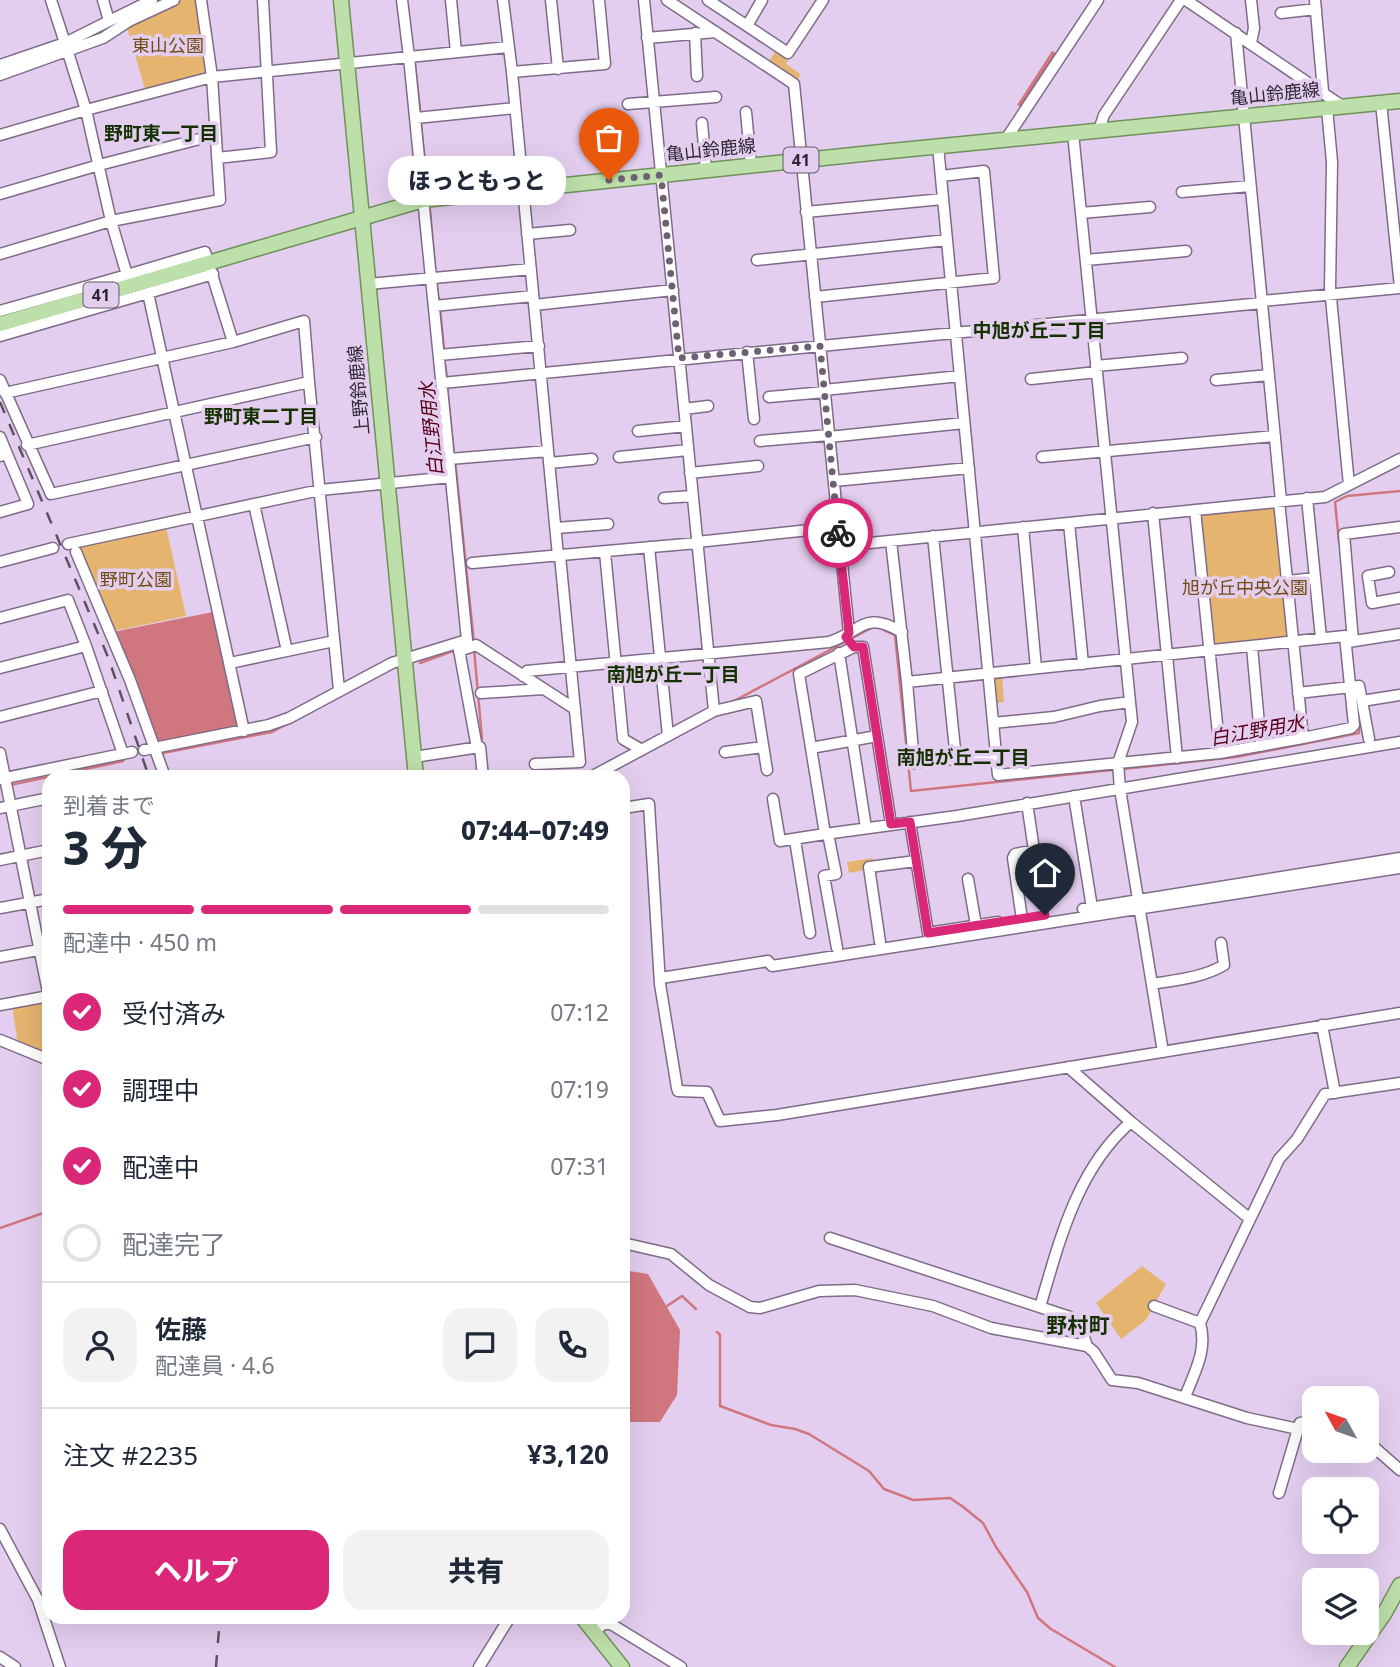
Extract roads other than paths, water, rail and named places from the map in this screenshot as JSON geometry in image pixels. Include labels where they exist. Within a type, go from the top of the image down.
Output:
[{"type":"main road","name":"上野鈴鹿線","points":[[341,0],[415,770]]},
{"type":"main road","name":"亀山鈴鹿線","points":[[0,324],[208,268],[423,200],[1400,101]]},
{"type":"main road","points":[[1347,1667],[1384,1614],[1400,1585]]},
{"type":"main road","points":[[587,1624],[622,1667]]},
{"type":"street","points":[[51,0],[86,110],[111,221],[127,275]]},
{"type":"street","points":[[103,0],[111,25]]},
{"type":"street","points":[[0,75],[111,25],[152,0]]},
{"type":"street","points":[[111,25],[129,21],[174,0]]},
{"type":"street","points":[[0,254],[111,221],[219,200],[212,77],[201,0]]},
{"type":"street","points":[[217,158],[271,152],[262,0]]},
{"type":"street","points":[[402,0],[446,383],[453,459],[451,477],[464,564],[467,640],[458,647]]},
{"type":"street","points":[[451,0],[456,52]]},
{"type":"street","points":[[503,0],[580,762],[535,764]]},
{"type":"street","points":[[551,0],[558,69]]},
{"type":"street","points":[[512,72],[605,65],[599,0]]},
{"type":"street","points":[[644,0],[708,655],[717,710]]},
{"type":"street","points":[[667,0],[794,84],[847,635],[854,647]]},
{"type":"street","points":[[708,0],[788,53],[823,0]]},
{"type":"street","points":[[747,26],[760,8],[762,0]]},
{"type":"street","points":[[1006,139],[1098,0]]},
{"type":"street","points":[[1099,130],[1104,115],[1183,0],[1323,92],[1335,107],[1331,294],[1349,485]]},
{"type":"street","points":[[1251,0],[1254,28],[1251,43]]},
{"type":"street","points":[[1281,13],[1315,5],[1323,92]]},
{"type":"street","points":[[647,38],[716,32]]},
{"type":"street","points":[[695,33],[697,76]]},
{"type":"street","points":[[1236,33],[1303,737]]},
{"type":"street","points":[[0,65],[66,47]]},
{"type":"street","points":[[0,135],[212,77],[508,47]]},
{"type":"street","points":[[628,104],[716,97]]},
{"type":"street","points":[[446,383],[1400,288],[1394,177],[1381,103]]},
{"type":"street","points":[[416,118],[515,108]]},
{"type":"street","points":[[746,112],[751,166]]},
{"type":"street","points":[[702,123],[706,170]]},
{"type":"street","points":[[1073,133],[1132,722],[1118,763],[1120,789],[1163,1052]]},
{"type":"street","points":[[0,194],[215,135]]},
{"type":"street","points":[[938,146],[998,775],[1220,753],[1351,728],[1354,725],[1354,686],[1344,534],[1400,527]]},
{"type":"street","points":[[815,297],[994,278],[984,171],[941,176]]},
{"type":"street","points":[[1182,192],[1250,186]]},
{"type":"street","points":[[806,212],[943,199]]},
{"type":"street","points":[[1081,213],[1150,206]]},
{"type":"street","points":[[527,234],[570,230]]},
{"type":"street","points":[[757,260],[947,240]]},
{"type":"street","points":[[1086,260],[1186,251]]},
{"type":"street","points":[[0,311],[205,252],[233,342]]},
{"type":"street","points":[[0,336],[148,293],[208,268]]},
{"type":"street","points":[[368,285],[531,269]]},
{"type":"street","points":[[438,306],[673,290]]},
{"type":"street","points":[[148,293],[244,731]]},
{"type":"street","points":[[5,393],[163,359],[304,321],[339,690]]},
{"type":"street","points":[[443,355],[539,346]]},
{"type":"street","points":[[747,352],[754,419]]},
{"type":"street","points":[[1031,379],[1182,358]]},
{"type":"street","points":[[1216,380],[1269,375]]},
{"type":"street","points":[[769,397],[961,376]]},
{"type":"street","points":[[0,380],[51,495],[316,437]]},
{"type":"street","points":[[27,445],[309,382]]},
{"type":"street","points":[[684,409],[708,407]]},
{"type":"street","points":[[760,440],[964,423]]},
{"type":"street","points":[[638,431],[685,426]]},
{"type":"street","points":[[1042,457],[1275,436]]},
{"type":"street","points":[[0,437],[4,455],[28,504],[0,512]]},
{"type":"street","points":[[619,457],[688,450]]},
{"type":"street","points":[[453,459],[548,451]]},
{"type":"street","points":[[549,463],[592,459]]},
{"type":"street","points":[[840,546],[1325,497],[1400,459]]},
{"type":"street","points":[[690,473],[758,466]]},
{"type":"street","points":[[834,481],[969,468]]},
{"type":"street","points":[[161,770],[150,749],[130,680],[72,548],[198,516],[320,490],[451,477]]},
{"type":"street","points":[[664,498],[692,496]]},
{"type":"street","points":[[1307,498],[1321,638]]},
{"type":"street","points":[[254,504],[287,651]]},
{"type":"street","points":[[1195,510],[1220,753]]},
{"type":"street","points":[[1153,513],[1177,758]]},
{"type":"street","points":[[1069,523],[1083,664]]},
{"type":"street","points":[[556,528],[608,524]]},
{"type":"street","points":[[464,564],[838,527]]},
{"type":"street","points":[[1023,527],[1036,668]]},
{"type":"street","points":[[933,536],[956,759]]},
{"type":"street","points":[[891,541],[914,763],[996,755]]},
{"type":"street","points":[[649,547],[668,736]]},
{"type":"street","points":[[0,562],[53,548]]},
{"type":"street","points":[[604,552],[623,738],[642,750]]},
{"type":"street","points":[[1389,572],[1368,576],[1372,603],[1400,598]]},
{"type":"street","points":[[1288,581],[1315,578]]},
{"type":"street","points":[[0,618],[68,600],[127,753],[55,770]]},
{"type":"street","points":[[523,676],[527,671],[829,642],[847,635],[865,623],[879,621],[902,632]]},
{"type":"street","points":[[1350,642],[1400,634]]},
{"type":"street","points":[[907,682],[1321,638],[1345,636],[1350,642]]},
{"type":"street","points":[[230,663],[334,641]]},
{"type":"street","points":[[150,749],[244,731],[289,718],[371,672],[404,660],[476,645],[575,709]]},
{"type":"street","points":[[0,668],[86,646]]},
{"type":"street","points":[[458,647],[477,748]]},
{"type":"street","points":[[837,948],[824,876],[836,874],[826,834],[799,674],[854,647],[863,647],[891,824]]},
{"type":"street","points":[[1252,647],[1261,746]]},
{"type":"street","points":[[839,653],[866,828]]},
{"type":"street","points":[[1298,692],[1354,686]]},
{"type":"street","points":[[1354,686],[1362,701],[1369,739]]},
{"type":"street","points":[[481,693],[544,689]]},
{"type":"street","points":[[0,717],[102,691]]},
{"type":"street","points":[[1362,701],[1400,695]]},
{"type":"street","points":[[604,770],[717,710],[756,701],[767,770]]},
{"type":"street","points":[[993,723],[1054,717],[1130,702]]},
{"type":"street","points":[[811,748],[877,736]]},
{"type":"street","points":[[773,799],[780,841],[795,840],[1400,742]]},
{"type":"street","points":[[414,757],[480,747],[482,770]]},
{"type":"street","points":[[725,752],[763,747]]},
{"type":"street","points":[[0,753],[31,903],[42,942]]},
{"type":"street","points":[[5,782],[42,773]]},
{"type":"street","points":[[1074,796],[1091,908]]},
{"type":"street","points":[[0,807],[42,799]]},
{"type":"street","points":[[1022,919],[1013,858],[1015,854],[1034,850],[1027,803]]},
{"type":"street","points":[[630,807],[649,804],[660,984],[677,1088],[678,1091],[707,1092],[720,1121],[777,1115],[1400,1013]]},
{"type":"street","points":[[910,822],[928,933],[1091,908],[1139,904],[1400,868]]},
{"type":"street","points":[[795,840],[810,933]]},
{"type":"street","points":[[0,860],[42,852]]},
{"type":"street","points":[[661,978],[1139,904],[1400,858]]},
{"type":"street","points":[[880,942],[869,867],[916,861]]},
{"type":"street","points":[[968,879],[976,925]]},
{"type":"street","points":[[0,908],[42,901]]},
{"type":"street","points":[[1152,984],[1198,976],[1224,965],[1221,943]]},
{"type":"street","points":[[0,957],[42,949]]},
{"type":"street","points":[[0,1005],[42,997]]},
{"type":"street","points":[[1322,1026],[1335,1093]]},
{"type":"street","points":[[0,1038],[42,1057]]},
{"type":"street","points":[[1068,1067],[1250,1219]]},
{"type":"street","points":[[1185,1397],[1200,1359],[1200,1323],[1279,1159],[1297,1139],[1325,1094],[1400,1083]]},
{"type":"street","points":[[1040,1307],[1058,1244],[1086,1179],[1108,1144],[1131,1122]]},
{"type":"street","points":[[830,1238],[1075,1319],[1087,1346]]},
{"type":"street","points":[[630,1245],[671,1254],[709,1285],[750,1307],[760,1308],[819,1291],[855,1290],[933,1306],[999,1330],[1087,1346],[1112,1380],[1138,1383],[1247,1418],[1298,1429]]},
{"type":"street","points":[[1154,1306],[1200,1323]]},
{"type":"street","points":[[1279,1493],[1302,1423]]},
{"type":"street","points":[[1379,1452],[1400,1470]]},
{"type":"street","points":[[0,1529],[42,1612]]},
{"type":"street","points":[[46,1624],[60,1667]]},
{"type":"street","points":[[479,1667],[506,1624]]},
{"type":"street","points":[[593,1632],[604,1624],[611,1624],[681,1667]]},
{"type":"street","points":[[0,1657],[15,1667]]},
{"type":"waterway","name":"白江野用水","points":[[74,43],[130,17]]},
{"type":"waterway","name":"白江野用水","points":[[415,65],[420,110]]},
{"type":"waterway","name":"白江野用水","points":[[421,125],[428,193]]},
{"type":"waterway","name":"白江野用水","points":[[430,210],[435,267]]},
{"type":"waterway","name":"白江野用水","points":[[436,280],[439,302]]},
{"type":"waterway","name":"白江野用水","points":[[440,308],[444,350]]},
{"type":"waterway","name":"白江野用水","points":[[444,357],[447,378]]},
{"type":"waterway","name":"白江野用水","points":[[447,385],[454,455]]},
{"type":"waterway","name":"白江野用水","points":[[455,461],[474,643]]},
{"type":"waterway","name":"白江野用水","points":[[1339,542],[1335,502],[1347,496],[1400,491]]},
{"type":"waterway","name":"白江野用水","points":[[732,702],[875,626]]},
{"type":"waterway","name":"白江野用水","points":[[884,630],[895,635],[911,791],[1112,770]]},
{"type":"waterway","name":"白江野用水","points":[[474,649],[482,739]]},
{"type":"waterway","points":[[420,663],[453,651]]},
{"type":"waterway","points":[[163,753],[272,732],[353,689]]},
{"type":"waterway","name":"白江野用水","points":[[1123,769],[1236,757],[1359,733],[1359,727]]},
{"type":"waterway","points":[[81,770],[123,761]]},
{"type":"waterway","points":[[10,785],[42,778]]},
{"type":"waterway","points":[[0,1228],[42,1213]]},
{"type":"waterway","points":[[667,1306],[682,1296],[696,1309]]},
{"type":"waterway","points":[[717,1332],[720,1335],[720,1406],[771,1425],[809,1434],[869,1471],[884,1489],[913,1500],[950,1498],[983,1523],[1027,1592],[1038,1618],[1051,1629],[1115,1667]]},
{"type":"railway","points":[[0,402],[108,657],[147,770]]},
{"type":"railway","points":[[216,1667],[219,1624]]},
{"type":"place","name":"ほっともっと","points":[[609,180]]},
{"type":"district","name":"野町東一丁目","points":[[161,133]]},
{"type":"district","name":"中旭が丘二丁目","points":[[1039,330]]},
{"type":"district","name":"野町東二丁目","points":[[261,416]]},
{"type":"district","name":"南旭が丘一丁目","points":[[673,674]]},
{"type":"district","name":"南旭が丘二丁目","points":[[963,757]]},
{"type":"district","name":"野村町","points":[[1078,1326]]},
{"type":"park label","name":"東山公園","points":[[168,46]]},
{"type":"park label","name":"野町公園","points":[[136,580]]},
{"type":"park label","name":"旭が丘中央公園","points":[[1245,588]]}]
